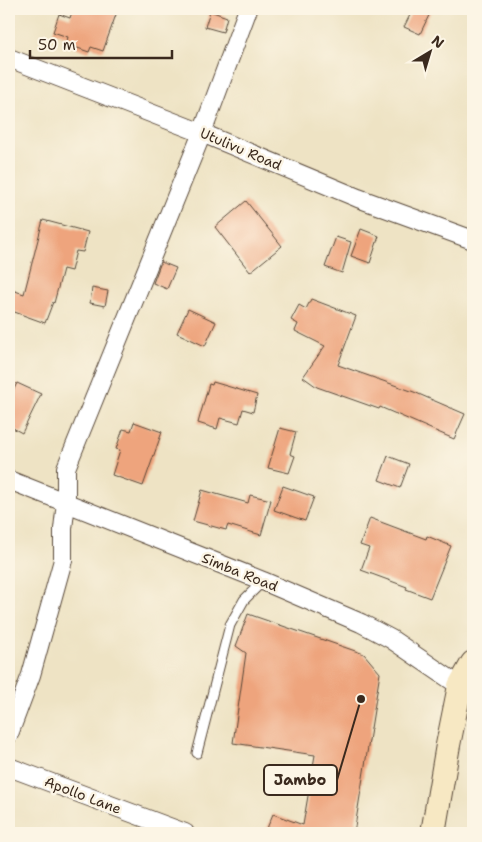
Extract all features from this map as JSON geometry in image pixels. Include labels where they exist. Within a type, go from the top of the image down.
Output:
[{"type":"street","points":[[9,734],[32,675],[63,560],[66,468],[202,133],[248,9]]},
{"type":"street","name":"Utulivu Road","points":[[9,58],[202,133],[358,198],[473,240]]},
{"type":"street","name":"Simba Road","points":[[9,480],[263,581],[360,623],[391,639],[460,686]]},
{"type":"street","points":[[434,833],[448,745],[460,686],[473,663]]},
{"type":"street","name":"Apollo Lane","points":[[9,767],[185,833]]},
{"type":"lane","points":[[197,753],[230,625],[244,600],[263,581]]},
{"type":"building","points":[[73,9],[118,9],[103,51],[91,47],[89,52],[66,44],[68,37],[53,32],[59,14],[70,18]]},
{"type":"building","points":[[413,9],[432,9],[420,34],[404,27]]},
{"type":"building","points":[[210,11],[227,17],[223,32],[205,27]]},
{"type":"building","points":[[246,201],[282,246],[250,272],[215,227]]},
{"type":"building","points":[[43,220],[88,232],[83,252],[76,251],[71,271],[63,269],[54,303],[45,323],[9,310],[9,289],[24,294]]},
{"type":"building","points":[[361,229],[379,236],[370,263],[351,256]]},
{"type":"building","points":[[336,237],[351,242],[342,273],[325,267]]},
{"type":"building","points":[[161,262],[176,268],[167,289],[153,283]]},
{"type":"building","points":[[92,288],[108,291],[105,306],[90,303]]},
{"type":"building","points":[[311,299],[356,316],[338,365],[414,392],[465,414],[454,439],[380,407],[379,409],[317,387],[303,377],[325,346],[295,331],[298,324],[291,320],[299,305],[306,309]]},
{"type":"building","points":[[188,309],[216,322],[205,346],[177,333]]},
{"type":"building","points":[[213,382],[257,395],[253,412],[243,409],[239,423],[220,418],[217,429],[198,423],[209,384],[212,385]]},
{"type":"building","points":[[17,383],[41,394],[22,433],[9,426],[9,399]]},
{"type":"building","points":[[134,422],[162,432],[143,486],[112,475],[120,450],[116,449],[123,429],[131,431]]},
{"type":"building","points":[[280,428],[296,432],[290,454],[295,456],[289,473],[268,468]]},
{"type":"building","points":[[388,456],[409,464],[400,488],[379,480]]},
{"type":"building","points":[[283,486],[314,497],[305,521],[274,510]]},
{"type":"building","points":[[202,490],[248,503],[250,495],[271,500],[261,535],[228,525],[226,530],[193,521]]},
{"type":"building","points":[[370,518],[426,539],[427,536],[451,546],[430,598],[406,589],[407,587],[361,570],[369,548],[360,545]]},
{"type":"building","points":[[248,614],[364,654],[380,673],[354,833],[265,833],[273,814],[303,825],[315,755],[233,743],[246,653],[236,646]]},
{"type":"place","name":"Jambo","points":[[361,699]]}]
